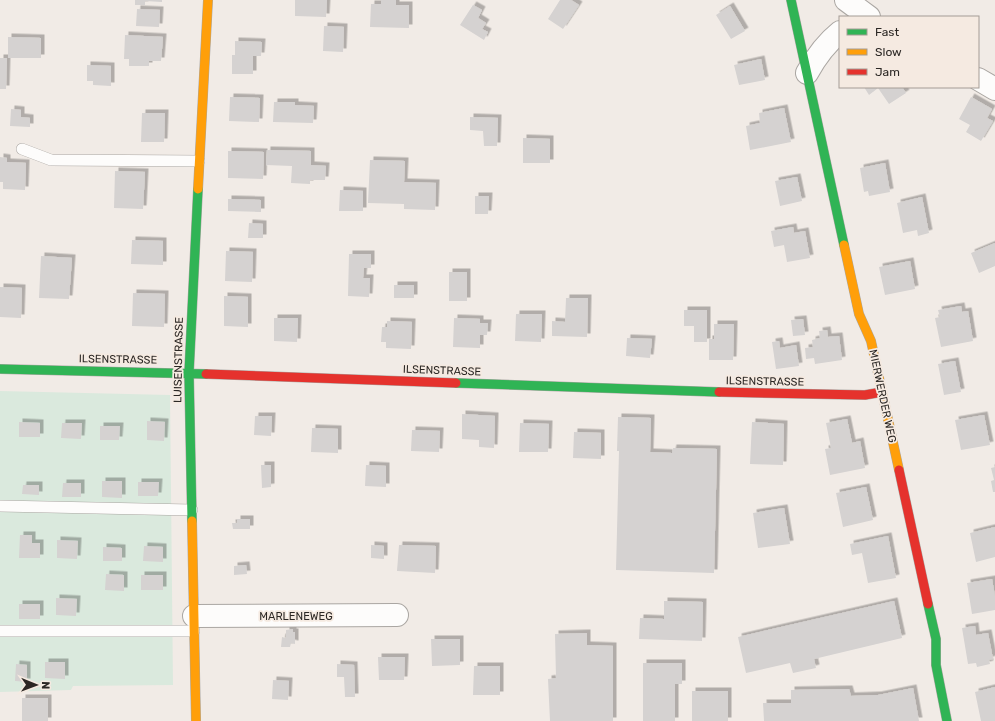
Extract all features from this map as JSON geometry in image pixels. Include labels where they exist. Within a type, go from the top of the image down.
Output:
[{"type":"street","name":"LUISENSTRASSE","points":[[196,721],[188,373],[208,0]]},
{"type":"street","name":"MIERWERDER WEG","points":[[791,0],[859,314],[871,341],[936,639],[936,665],[947,721]]},
{"type":"street","points":[[846,0],[866,16]]},
{"type":"street","points":[[807,74],[817,56],[830,40],[839,33]]},
{"type":"street","points":[[979,80],[995,89]]},
{"type":"street","name":"ILSENSTRASSE","points":[[0,369],[188,373],[718,392],[865,395],[882,392]]},
{"type":"street","name":"MARLENEWEG","points":[[194,624],[397,615]]},
{"type":"lane","points":[[22,149],[51,160],[199,161]]},
{"type":"lane","points":[[0,506],[192,510]]},
{"type":"lane","points":[[0,631],[194,624]]},
{"type":"green space","points":[[0,391],[170,395],[173,685],[73,686],[71,690],[0,692]]},
{"type":"building","points":[[135,0],[162,0],[162,2],[145,1],[145,5],[135,5]]},
{"type":"building","points":[[295,0],[327,0],[326,17],[295,16]]},
{"type":"building","points":[[381,0],[396,0],[396,5],[409,5],[409,28],[370,27],[371,4],[381,4]]},
{"type":"building","points":[[560,0],[571,0],[579,5],[563,29],[548,19]]},
{"type":"building","points":[[473,5],[482,10],[478,18],[486,23],[482,29],[488,32],[484,40],[460,25]]},
{"type":"building","points":[[730,6],[745,31],[731,39],[716,15]]},
{"type":"building","points":[[137,9],[160,10],[159,27],[136,26]]},
{"type":"building","points":[[324,26],[344,27],[343,52],[323,51]]},
{"type":"building","points":[[125,35],[163,37],[161,61],[149,61],[149,66],[129,66],[129,59],[124,59]]},
{"type":"building","points":[[8,37],[41,38],[41,58],[8,58]]},
{"type":"building","points":[[235,41],[262,42],[261,56],[253,56],[253,74],[232,74],[232,55],[235,55]]},
{"type":"building","points":[[0,58],[7,58],[6,89],[0,89]]},
{"type":"building","points":[[761,59],[765,80],[739,85],[734,65]]},
{"type":"building","points":[[87,65],[111,66],[111,86],[93,85],[93,81],[87,81]]},
{"type":"building","points":[[865,88],[878,88],[869,95]]},
{"type":"building","points":[[878,88],[903,88],[906,93],[889,104]]},
{"type":"building","points":[[230,97],[260,98],[259,122],[229,121]]},
{"type":"building","points":[[971,97],[992,109],[987,118],[993,121],[981,141],[966,132],[970,125],[959,119]]},
{"type":"building","points":[[274,102],[295,102],[295,105],[314,106],[313,123],[273,122]]},
{"type":"building","points":[[784,108],[791,142],[750,150],[746,126],[760,123],[759,113]]},
{"type":"building","points":[[11,109],[21,110],[21,117],[30,118],[30,127],[10,126]]},
{"type":"building","points":[[142,113],[165,113],[164,142],[141,142]]},
{"type":"building","points":[[470,117],[498,118],[497,146],[484,146],[483,131],[470,130]]},
{"type":"building","points":[[523,138],[550,139],[550,163],[523,163]]},
{"type":"building","points":[[267,150],[311,151],[311,165],[326,166],[325,180],[310,180],[310,184],[291,183],[292,166],[266,165]]},
{"type":"building","points":[[228,151],[264,152],[263,179],[228,178]]},
{"type":"building","points":[[0,157],[7,158],[7,162],[26,163],[25,190],[3,189],[3,182],[0,182]]},
{"type":"building","points":[[370,160],[405,161],[404,182],[436,183],[435,210],[404,209],[404,204],[368,203]]},
{"type":"building","points":[[885,163],[890,192],[869,196],[868,191],[864,192],[860,168]]},
{"type":"building","points":[[115,171],[145,172],[143,209],[114,208]]},
{"type":"building","points":[[797,177],[802,201],[780,206],[775,181]]},
{"type":"building","points":[[340,190],[363,191],[363,211],[339,211]]},
{"type":"building","points":[[475,196],[489,196],[488,214],[475,214]]},
{"type":"building","points":[[922,197],[929,233],[918,236],[917,230],[903,233],[897,203]]},
{"type":"building","points":[[228,199],[261,200],[261,212],[228,211]]},
{"type":"building","points":[[249,223],[263,224],[263,238],[248,238]]},
{"type":"building","points":[[793,227],[794,233],[805,231],[810,258],[787,262],[784,245],[774,247],[771,231]]},
{"type":"building","points":[[132,240],[163,241],[163,265],[131,264]]},
{"type":"building","points":[[995,243],[995,266],[979,273],[971,253]]},
{"type":"building","points":[[226,251],[253,252],[252,282],[225,281]]},
{"type":"building","points":[[349,254],[371,254],[371,268],[364,268],[363,278],[370,278],[369,297],[348,296]]},
{"type":"building","points":[[41,256],[72,258],[69,299],[39,298]]},
{"type":"building","points":[[910,261],[915,289],[885,295],[879,267]]},
{"type":"building","points":[[449,272],[467,272],[467,301],[449,301]]},
{"type":"building","points":[[394,285],[414,285],[414,298],[394,298]]},
{"type":"building","points":[[0,287],[22,288],[21,318],[0,317]]},
{"type":"building","points":[[133,293],[165,294],[164,327],[132,326]]},
{"type":"building","points":[[224,296],[248,297],[248,327],[224,326]]},
{"type":"building","points":[[566,298],[588,298],[587,337],[552,336],[552,321],[565,322]]},
{"type":"building","points":[[961,306],[962,312],[968,311],[973,341],[941,347],[935,318],[940,317],[938,310]]},
{"type":"building","points":[[684,310],[707,310],[707,342],[694,342],[694,326],[684,326]]},
{"type":"building","points":[[516,314],[542,314],[541,342],[515,341]]},
{"type":"building","points":[[274,318],[298,318],[297,342],[274,341]]},
{"type":"building","points":[[454,318],[480,319],[480,323],[488,323],[487,335],[480,335],[480,348],[453,347]]},
{"type":"building","points":[[803,319],[805,335],[793,336],[791,320]]},
{"type":"building","points":[[387,321],[412,322],[411,349],[386,348],[386,342],[381,342],[382,327],[387,327]]},
{"type":"building","points":[[714,324],[734,324],[733,360],[709,360],[709,339],[714,339]]},
{"type":"building","points":[[827,330],[828,337],[839,336],[842,360],[815,364],[814,358],[806,359],[805,348],[813,347],[812,340],[820,338],[819,331]]},
{"type":"building","points":[[627,338],[652,339],[650,358],[626,356]]},
{"type":"building","points":[[779,341],[780,348],[796,345],[799,366],[776,369],[772,342]]},
{"type":"building","points":[[955,361],[961,392],[944,395],[938,364]]},
{"type":"building","points":[[462,414],[495,416],[494,448],[479,447],[479,440],[462,439]]},
{"type":"building","points":[[984,415],[990,445],[961,450],[955,420]]},
{"type":"building","points":[[255,416],[272,416],[271,436],[254,435]]},
{"type":"building","points":[[618,417],[651,418],[650,452],[672,453],[673,448],[717,449],[714,573],[616,570],[619,451],[617,451]]},
{"type":"building","points":[[847,419],[852,443],[860,441],[865,468],[830,475],[825,449],[831,448],[826,423]]},
{"type":"building","points":[[147,421],[165,422],[164,441],[147,440]]},
{"type":"building","points":[[19,422],[40,423],[40,437],[19,437]]},
{"type":"building","points":[[752,422],[784,424],[783,465],[750,464]]},
{"type":"building","points":[[62,423],[82,423],[81,439],[61,438]]},
{"type":"building","points":[[520,423],[549,424],[548,452],[519,452]]},
{"type":"building","points":[[100,426],[120,426],[119,440],[100,440]]},
{"type":"building","points":[[312,428],[338,429],[338,453],[311,452]]},
{"type":"building","points":[[412,430],[440,431],[439,452],[411,451]]},
{"type":"building","points":[[574,432],[601,433],[601,459],[573,458]]},
{"type":"building","points":[[261,465],[271,465],[271,487],[262,488]]},
{"type":"building","points":[[366,465],[386,466],[386,487],[365,486]]},
{"type":"building","points":[[995,467],[995,492],[993,492],[991,481],[994,480],[991,468]]},
{"type":"building","points":[[102,481],[122,481],[122,498],[102,497]]},
{"type":"building","points":[[138,482],[159,482],[158,496],[138,496]]},
{"type":"building","points":[[63,483],[81,483],[81,497],[62,497]]},
{"type":"building","points":[[23,485],[39,485],[39,495],[22,494]]},
{"type":"building","points":[[866,487],[873,520],[843,527],[836,493]]},
{"type":"building","points":[[784,508],[790,544],[758,548],[753,513]]},
{"type":"building","points":[[237,519],[250,519],[250,529],[233,529],[232,523],[237,523]]},
{"type":"building","points":[[995,527],[995,557],[976,562],[970,533]]},
{"type":"building","points":[[20,535],[32,535],[32,543],[40,543],[40,558],[19,558]]},
{"type":"building","points":[[888,536],[896,578],[868,583],[862,553],[852,555],[850,544]]},
{"type":"building","points":[[57,540],[78,541],[77,559],[57,558]]},
{"type":"building","points":[[371,545],[384,546],[384,559],[371,558]]},
{"type":"building","points":[[399,545],[436,546],[435,573],[397,571]]},
{"type":"building","points":[[144,546],[163,547],[163,562],[143,561]]},
{"type":"building","points":[[103,547],[122,548],[122,561],[103,561]]},
{"type":"building","points":[[246,565],[247,574],[234,575],[234,566]]},
{"type":"building","points":[[106,574],[124,575],[124,591],[105,590]]},
{"type":"building","points":[[141,575],[163,575],[163,590],[141,590]]},
{"type":"building","points":[[992,579],[995,596],[995,610],[972,614],[967,583]]},
{"type":"building","points":[[56,598],[77,599],[76,616],[56,615]]},
{"type":"building","points":[[664,601],[703,602],[702,641],[639,639],[640,618],[664,619]]},
{"type":"building","points":[[894,601],[902,638],[814,659],[816,668],[793,673],[790,663],[746,673],[738,637]]},
{"type":"building","points":[[19,604],[40,604],[40,619],[19,619]]},
{"type":"building","points":[[975,626],[976,635],[988,633],[993,659],[989,660],[990,664],[977,667],[976,663],[968,664],[962,628]]},
{"type":"building","points":[[293,629],[293,632],[295,632],[295,644],[291,643],[290,647],[281,647],[282,637],[286,638],[286,630]]},
{"type":"building","points":[[587,633],[587,645],[613,646],[613,721],[550,721],[548,679],[556,678],[555,634]]},
{"type":"building","points":[[431,639],[460,639],[460,665],[432,666]]},
{"type":"building","points":[[378,657],[405,657],[404,680],[379,680]]},
{"type":"building","points":[[45,662],[65,662],[65,679],[45,678]]},
{"type":"building","points":[[643,663],[682,663],[682,684],[675,684],[675,721],[643,721]]},
{"type":"building","points":[[16,664],[27,665],[27,682],[15,681]]},
{"type":"building","points":[[337,664],[354,665],[355,697],[345,697],[344,677],[337,677]]},
{"type":"building","points":[[474,666],[500,666],[500,695],[473,695]]},
{"type":"building","points":[[273,680],[289,681],[288,700],[272,699]]},
{"type":"building","points":[[995,687],[995,721],[981,721],[975,692]]},
{"type":"building","points":[[913,688],[919,721],[764,721],[763,703],[791,703],[791,690],[849,689],[851,696],[878,695]]},
{"type":"building","points":[[692,691],[728,691],[728,721],[692,721]]},
{"type":"building","points":[[22,698],[48,698],[48,721],[22,721]]},
{"type":"traffic: fast","points":[[791,0],[844,245]]},
{"type":"traffic: fast","points":[[192,521],[189,373],[198,189]]},
{"type":"traffic: fast","points":[[0,369],[206,374]]},
{"type":"traffic: fast","points":[[456,383],[719,392]]},
{"type":"traffic: fast","points":[[928,604],[936,639],[936,665],[947,721]]},
{"type":"traffic: slow","points":[[198,189],[208,0]]},
{"type":"traffic: slow","points":[[844,245],[859,314],[871,341],[899,470]]},
{"type":"traffic: slow","points":[[192,521],[196,721]]},
{"type":"traffic: jam","points":[[206,374],[456,383]]},
{"type":"traffic: jam","points":[[719,392],[865,395],[882,392]]},
{"type":"traffic: jam","points":[[899,470],[928,604]]}]
